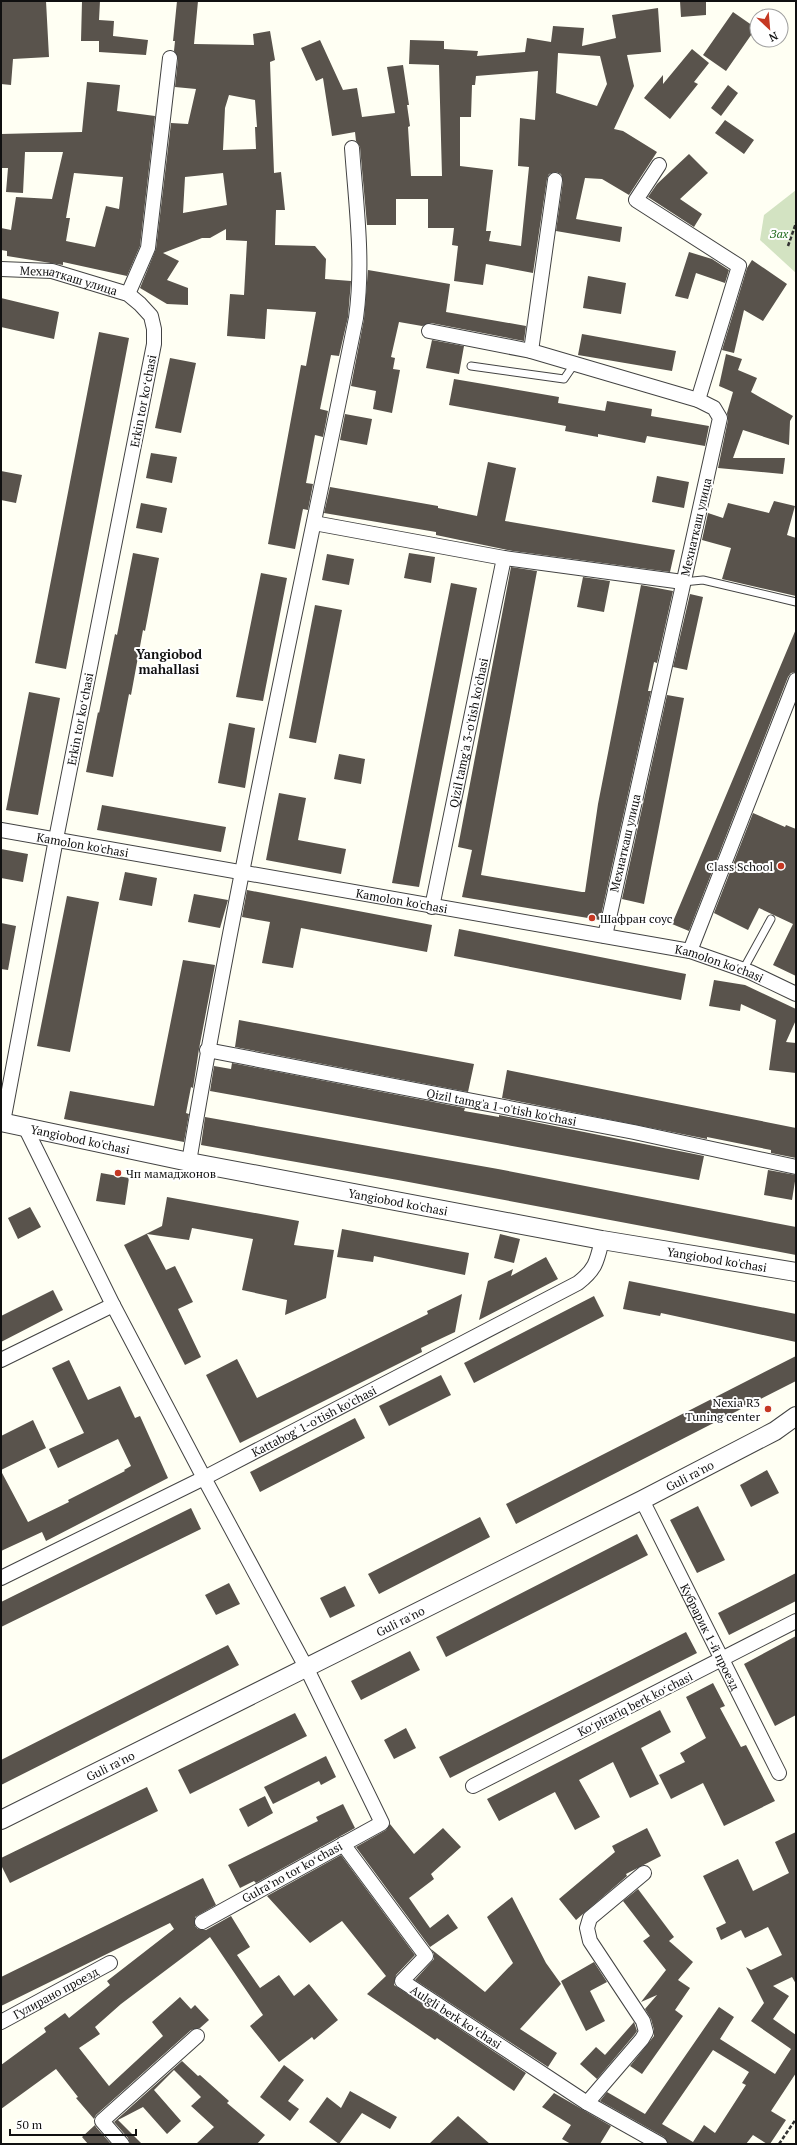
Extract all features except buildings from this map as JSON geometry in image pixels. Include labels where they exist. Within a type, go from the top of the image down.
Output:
[{"type":"street","points":[[128,294],[148,248],[170,58]]},
{"type":"street","points":[[189,1162],[207,1050],[242,872],[356,318],[360,288],[360,257],[352,148]]},
{"type":"street","points":[[659,165],[636,200],[739,266],[698,400]]},
{"type":"street","points":[[531,351],[555,180]]},
{"type":"street","name":"Мехнаткаш улица","points":[[1,269],[52,271],[128,294],[151,316]]},
{"type":"street","name":"Erkin tor koʻchasi","points":[[2,1123],[56,839],[154,344],[154,329],[151,316]]},
{"type":"street","name":"Мехнаткаш улица","points":[[429,331],[531,351],[575,363],[698,400],[714,408],[720,418],[605,936]]},
{"type":"street","points":[[314,523],[504,558],[683,582]]},
{"type":"street","name":"Qizil tamg'a 3-o'tish ko'chasi","points":[[432,907],[504,558]]},
{"type":"street","points":[[690,952],[796,680]]},
{"type":"street","name":"Kamolon ko'chasi","points":[[1,830],[690,952],[744,970],[796,994]]},
{"type":"street","name":"Qizil tamg'a 1-o'tish ko'chasi","points":[[207,1050],[634,1132],[796,1167]]},
{"type":"street","name":"Yangiobod ko'chasi","points":[[2,1123],[189,1162],[602,1240],[796,1272]]},
{"type":"street","points":[[25,1127],[114,1305],[204,1478],[307,1669]]},
{"type":"street","name":"Kattabog' 1-o'tish ko'chasi","points":[[1,1578],[204,1478],[578,1283],[589,1275],[596,1265],[602,1240]]},
{"type":"street","points":[[1,1360],[114,1305]]},
{"type":"street","name":"Guli ra'no","points":[[1,1820],[307,1669],[642,1500],[775,1431],[796,1416]]},
{"type":"street","name":"Кубрарик 1-й проезд","points":[[642,1500],[724,1659],[779,1773]]},
{"type":"street","name":"Koʻpirariq berk koʻchasi","points":[[473,1786],[796,1621]]},
{"type":"street","name":"Gulraʼno tor koʻchasi","points":[[202,1922],[382,1823],[307,1669]]},
{"type":"street","name":"Aulgli berk koʻchasi","points":[[343,1844],[426,1956],[402,1982],[587,2103],[660,2144]]},
{"type":"street","points":[[587,2103],[642,2040],[646,2032],[642,2021],[590,1941],[587,1928],[590,1918],[644,1873]]},
{"type":"street","name":"Гулирано проезд","points":[[1,2022],[110,1963]]},
{"type":"street","points":[[122,2144],[102,2121],[196,2036]]},
{"type":"lane","points":[[471,366],[564,379],[575,363]]},
{"type":"lane","points":[[683,582],[703,580],[796,602]]},
{"type":"lane","points":[[744,970],[771,919]]},
{"type":"path","points":[[788,246],[796,223]]},
{"type":"path","points":[[779,2144],[796,2118]]},
{"type":"green space","name":"Зах","points":[[796,190],[796,273],[760,240],[764,215]]},
{"type":"place","name":"Class School","points":[[781,866]]},
{"type":"place","name":"Шафран соус","points":[[592,918]]},
{"type":"place","name":"Чп мамаджонов","points":[[118,1173]]},
{"type":"place","name":"Nexia R3 Tuning center","points":[[768,1409]]},
{"type":"district","name":"Yangiobod mahallasi","points":[[169,662]]}]
